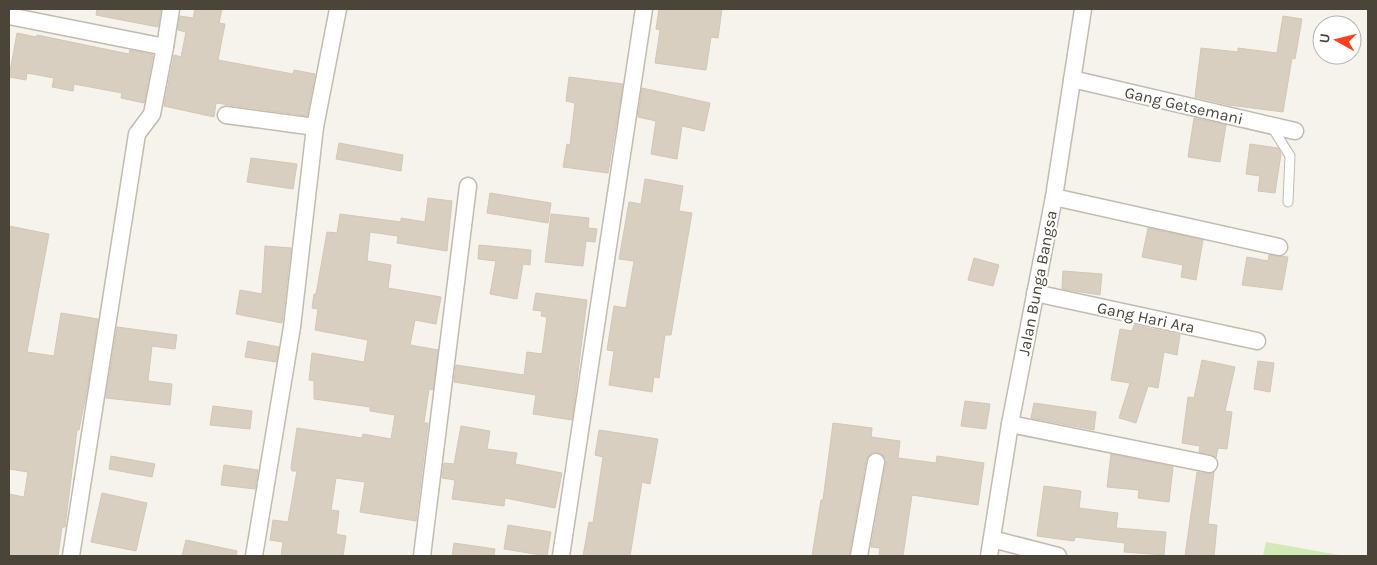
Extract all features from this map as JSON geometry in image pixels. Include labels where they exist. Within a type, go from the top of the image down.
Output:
[{"type":"street","points":[[71,556],[137,134],[152,114],[171,9]]},
{"type":"street","points":[[254,556],[292,327],[316,127],[338,9]]},
{"type":"street","points":[[561,556],[644,9]]},
{"type":"street","name":"Jalan Bunga Bangsa","points":[[989,556],[1010,424],[1054,197],[1083,9]]},
{"type":"street","points":[[9,16],[165,47]]},
{"type":"street","name":"Gang Getsemani","points":[[1072,79],[1295,131]]},
{"type":"street","points":[[226,115],[316,127]]},
{"type":"street","points":[[422,556],[468,186]]},
{"type":"street","points":[[1054,197],[1279,247]]},
{"type":"street","name":"Gang Hari Ara","points":[[1035,293],[1257,341]]},
{"type":"street","points":[[1010,424],[1209,464]]},
{"type":"street","points":[[859,556],[876,462]]},
{"type":"street","points":[[992,539],[1058,556]]},
{"type":"lane","points":[[1272,126],[1290,156],[1288,202]]},
{"type":"green space","points":[[1266,542],[1345,556],[1263,556]]},
{"type":"building","points":[[97,9],[161,9],[158,27],[96,15]]},
{"type":"building","points":[[195,9],[222,9],[219,23],[225,24],[218,60],[293,74],[294,70],[315,74],[307,116],[216,103],[214,117],[164,106],[174,55],[181,57],[186,32],[178,30],[180,16],[193,18]]},
{"type":"building","points":[[659,9],[722,9],[718,38],[711,37],[706,70],[655,63],[660,30],[656,29]]},
{"type":"building","points":[[1283,16],[1302,19],[1295,59],[1292,58],[1283,112],[1229,105],[1195,97],[1201,48],[1238,52],[1238,48],[1277,53]]},
{"type":"building","points":[[17,33],[36,37],[37,35],[129,54],[130,50],[153,55],[144,103],[121,98],[122,93],[74,84],[73,91],[52,87],[54,78],[27,73],[26,80],[9,77]]},
{"type":"building","points":[[569,77],[623,84],[608,173],[563,167],[567,144],[570,145],[575,103],[566,101]]},
{"type":"building","points":[[642,88],[710,103],[704,131],[682,126],[677,159],[651,154],[656,121],[638,117]]},
{"type":"building","points":[[1194,118],[1226,125],[1220,162],[1188,157]]},
{"type":"building","points":[[339,143],[403,155],[401,171],[336,159]]},
{"type":"building","points":[[1250,144],[1278,148],[1281,154],[1275,193],[1258,191],[1260,176],[1246,174]]},
{"type":"building","points":[[251,158],[297,164],[293,189],[247,182]]},
{"type":"building","points":[[645,179],[683,186],[679,211],[692,213],[671,335],[665,335],[659,378],[654,377],[652,392],[609,385],[614,351],[607,350],[614,306],[626,308],[634,261],[619,259],[629,202],[641,204]]},
{"type":"building","points":[[490,193],[551,203],[548,223],[487,213]]},
{"type":"building","points":[[428,198],[452,201],[447,251],[397,243],[398,236],[370,232],[367,261],[391,265],[388,288],[441,297],[436,324],[415,320],[410,345],[438,350],[433,390],[429,389],[424,423],[428,423],[416,521],[360,512],[365,482],[336,478],[331,510],[339,511],[336,534],[346,536],[343,556],[281,556],[283,542],[270,540],[273,520],[288,522],[297,471],[292,471],[291,467],[297,428],[362,438],[363,434],[391,439],[395,415],[370,411],[370,407],[314,399],[314,381],[309,380],[312,353],[364,362],[368,340],[315,330],[318,309],[312,308],[327,232],[337,233],[340,214],[401,222],[401,218],[425,222]]},
{"type":"building","points":[[551,214],[589,218],[588,228],[597,229],[595,242],[586,241],[583,266],[545,262]]},
{"type":"building","points":[[9,226],[49,234],[27,352],[54,356],[61,313],[98,319],[86,395],[79,430],[77,430],[65,527],[62,527],[58,556],[9,556],[9,494],[24,497],[28,472],[9,469]]},
{"type":"building","points":[[1148,228],[1203,240],[1196,280],[1181,277],[1183,265],[1142,257]]},
{"type":"building","points":[[479,245],[531,250],[530,265],[523,264],[517,299],[490,294],[496,261],[478,259]]},
{"type":"building","points":[[265,246],[291,248],[282,323],[236,314],[240,290],[262,294]]},
{"type":"building","points":[[1269,255],[1288,257],[1282,290],[1242,285],[1247,257],[1268,261]]},
{"type":"building","points":[[974,258],[999,265],[993,286],[968,280]]},
{"type":"building","points":[[1063,271],[1102,274],[1100,295],[1062,289]]},
{"type":"building","points":[[536,293],[587,300],[572,420],[533,414],[536,395],[454,382],[456,365],[524,375],[527,352],[542,354],[547,317],[541,316],[542,311],[533,310]]},
{"type":"building","points":[[1134,325],[1180,335],[1177,355],[1164,352],[1158,388],[1148,386],[1136,423],[1119,418],[1130,383],[1111,380],[1120,329],[1132,331]]},
{"type":"building","points":[[117,327],[177,335],[175,349],[152,346],[148,381],[172,384],[170,405],[106,398]]},
{"type":"building","points":[[248,341],[279,347],[276,362],[245,357]]},
{"type":"building","points":[[1202,360],[1235,367],[1225,411],[1232,412],[1227,449],[1218,448],[1216,458],[1199,452],[1200,446],[1182,443],[1188,397],[1194,398]]},
{"type":"building","points":[[1258,361],[1274,363],[1270,392],[1254,389]]},
{"type":"building","points":[[965,401],[990,404],[986,429],[961,426]]},
{"type":"building","points":[[1034,403],[1096,412],[1094,430],[1031,418]]},
{"type":"building","points":[[213,406],[252,411],[250,429],[210,425]]},
{"type":"building","points":[[833,423],[872,428],[871,437],[900,441],[898,458],[936,463],[937,456],[984,463],[978,505],[912,495],[903,556],[879,556],[880,548],[871,547],[886,463],[882,454],[873,452],[866,460],[849,556],[812,556],[821,500],[823,500]]},
{"type":"building","points":[[461,426],[490,431],[487,449],[517,453],[515,464],[562,473],[555,508],[505,498],[504,506],[452,499],[455,480],[442,478],[444,463],[454,464]]},
{"type":"building","points":[[599,430],[658,439],[650,484],[642,482],[630,556],[583,556],[589,522],[593,523],[603,457],[595,455]]},
{"type":"building","points":[[1111,454],[1173,467],[1169,502],[1138,498],[1139,490],[1107,487]]},
{"type":"building","points":[[111,456],[155,464],[152,477],[109,469]]},
{"type":"building","points":[[224,465],[258,470],[255,489],[221,485]]},
{"type":"building","points":[[1197,472],[1208,474],[1214,472],[1208,524],[1217,525],[1214,556],[1185,556]]},
{"type":"building","points":[[1044,486],[1081,491],[1079,508],[1118,513],[1116,528],[1166,532],[1164,555],[1124,552],[1125,543],[1075,537],[1074,541],[1037,536]]},
{"type":"building","points":[[102,493],[147,503],[136,551],[91,542]]},
{"type":"building","points":[[508,525],[551,532],[547,556],[504,549]]},
{"type":"building","points":[[186,540],[237,551],[236,556],[182,556]]},
{"type":"building","points":[[454,543],[495,549],[494,556],[452,556]]}]
